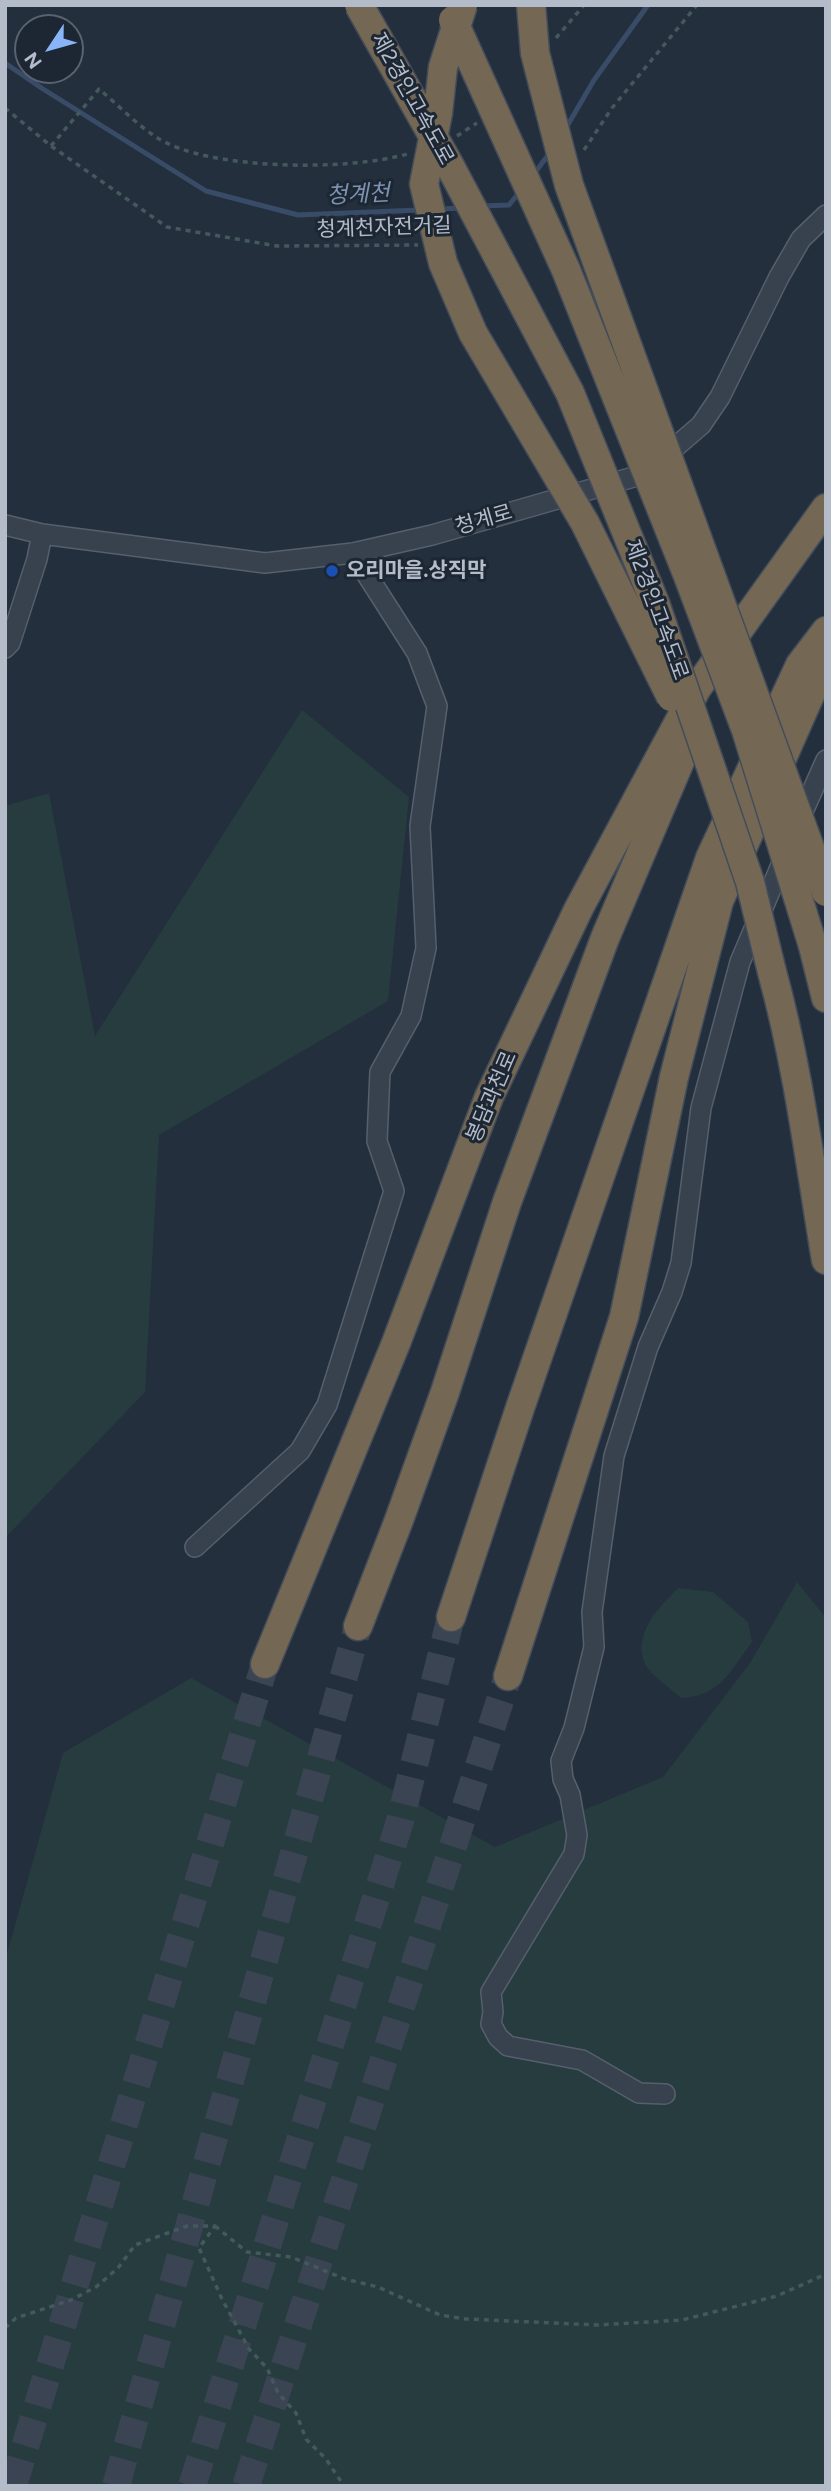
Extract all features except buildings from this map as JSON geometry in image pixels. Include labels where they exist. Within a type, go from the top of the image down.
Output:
[{"type":"highway","name":"제2경인고속도로","points":[[359,5],[450,166],[570,393],[655,603],[750,882],[783,1012],[826,1260]]},
{"type":"highway","name":"제2경인고속도로","points":[[447,5],[566,270],[688,576],[746,730],[813,946],[826,998]]},
{"type":"highway","points":[[463,5],[443,67],[438,113],[424,184],[443,263],[473,333],[585,523],[667,687],[772,972]]},
{"type":"highway","points":[[531,5],[535,53],[569,186],[826,892]]},
{"type":"highway","name":"봉담과천로","points":[[265,1664],[396,1343],[489,1097],[579,908],[697,688],[826,508]]},
{"type":"highway","name":"봉담과천로","points":[[358,1626],[400,1520],[507,1202],[605,938],[681,759],[787,564]]},
{"type":"highway","points":[[451,1617],[524,1395],[710,858],[800,665],[826,631]]},
{"type":"highway","points":[[508,1676],[624,1317],[674,1077],[719,901],[826,659]]},
{"type":"street","name":"청계로","points":[[5,525],[42,534],[265,563],[353,553],[432,535],[644,474],[701,425],[720,397],[779,277],[801,239],[826,215]]},
{"type":"street","points":[[5,648],[10,643],[37,559],[42,534]]},
{"type":"street","points":[[195,1547],[300,1451],[327,1405],[394,1191],[377,1142],[380,1072],[411,1016],[426,948],[420,826],[437,706],[417,653],[353,553]]},
{"type":"street","points":[[664,2094],[639,2093],[582,2060],[508,2046],[498,2037],[491,2024],[491,1992],[574,1854],[578,1835],[561,1761],[575,1728],[594,1647],[592,1612],[614,1456],[648,1346],[672,1292],[681,1263],[701,1108],[740,962],[826,760]]},
{"type":"path","points":[[555,38],[583,5]]},
{"type":"path","points":[[582,154],[612,108],[697,5]]},
{"type":"path","points":[[51,146],[99,89],[156,138],[188,152],[216,159],[333,165],[391,159],[413,153]]},
{"type":"path","name":"청계천자전거길","points":[[5,108],[51,146],[167,227],[277,246],[405,247],[428,244]]},
{"type":"path","points":[[457,136],[477,123]]},
{"type":"path","points":[[5,2328],[16,2318],[71,2300],[96,2287],[118,2268],[135,2245],[187,2226],[215,2226],[247,2252],[291,2258],[345,2279],[378,2287],[440,2315],[466,2319],[598,2325],[682,2320],[777,2296],[826,2274]]},
{"type":"path","points":[[215,2226],[199,2248],[222,2299],[248,2348],[267,2368],[278,2393],[296,2413],[306,2439],[326,2459],[344,2486]]},
{"type":"green space","points":[[302,710],[409,797],[388,1001],[159,1135],[145,1392],[5,1538],[5,806],[49,793],[95,1036]]},
{"type":"green space","points":[[797,1582],[826,1618],[826,2486],[5,2486],[5,1961],[63,1753],[191,1678],[495,1847],[663,1777],[750,1663]]},
{"type":"green space","points":[[678,1588],[713,1592],[748,1622],[752,1642],[715,1687],[695,1696],[681,1698],[648,1668],[642,1653],[642,1642],[650,1622]]},
{"type":"waterway","name":"청계천","points":[[566,128],[594,80],[648,5]]},
{"type":"waterway","name":"청계천","points":[[5,63],[206,191],[298,215],[420,210]]},
{"type":"waterway","name":"청계천","points":[[534,174],[551,151]]},
{"type":"waterway","name":"청계천","points":[[482,206],[509,205],[521,190]]},
{"type":"waterway","name":"청계천","points":[[440,209],[462,208]]},
{"type":"tunnel","points":[[192,2486],[400,1821],[451,1617]]},
{"type":"tunnel","points":[[116,2486],[358,1626]]},
{"type":"tunnel","points":[[13,2486],[265,1664]]},
{"type":"tunnel","points":[[246,2486],[508,1676]]},
{"type":"place","name":"오리마을.상직막","points":[[332,571]]}]
